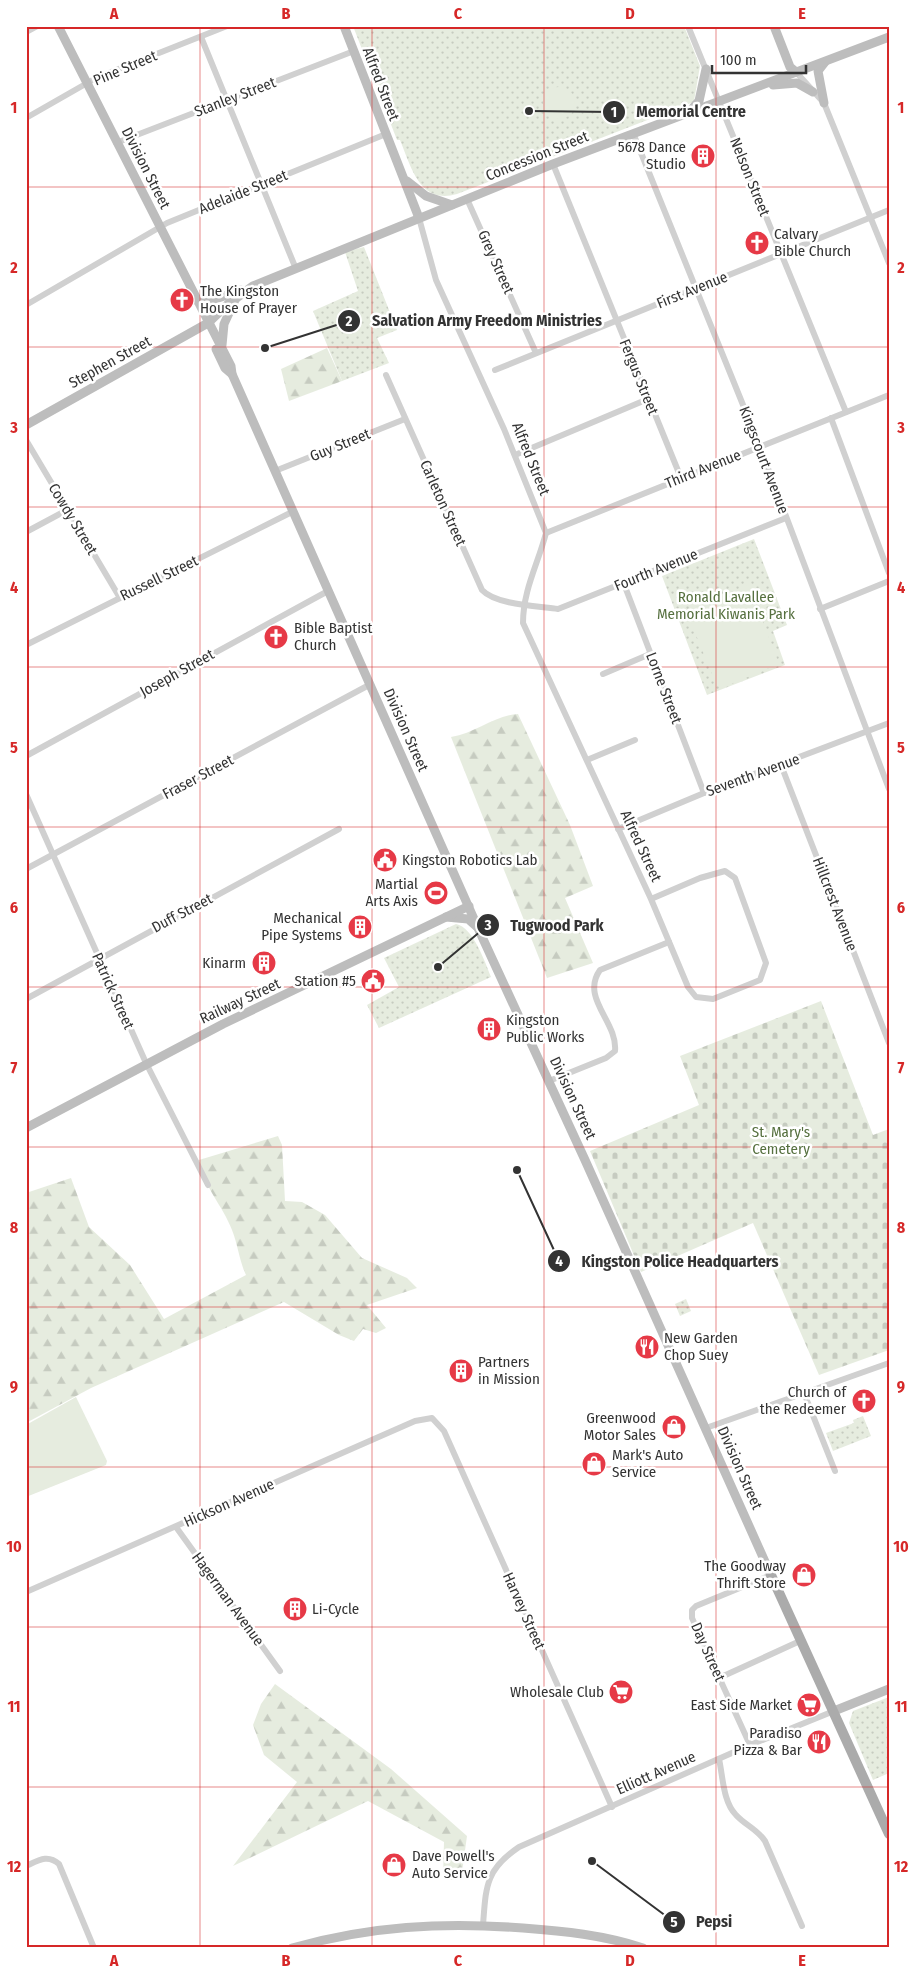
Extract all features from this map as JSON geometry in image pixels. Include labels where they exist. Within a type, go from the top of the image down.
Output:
[{"type":"main road","name":"Division Street","points":[[58,26],[116,144],[208,323],[213,328],[222,346],[231,366],[232,374],[292,512],[468,906],[889,1834]]},
{"type":"main road","name":"Alfred Street","points":[[344,26],[419,218]]},
{"type":"main road","points":[[774,26],[790,67],[796,72]]},
{"type":"main road","name":"Concession Street","points":[[208,323],[236,298],[253,286],[553,164],[889,38]]},
{"type":"main road","points":[[824,103],[818,71],[827,60]]},
{"type":"main road","points":[[687,113],[699,101],[706,69]]},
{"type":"main road","points":[[762,86],[797,83],[813,92]]},
{"type":"main road","points":[[401,171],[409,184],[420,192],[452,205]]},
{"type":"main road","points":[[196,300],[204,303],[253,286]]},
{"type":"main road","points":[[222,346],[224,324],[236,298]]},
{"type":"main road","name":"Division Street","points":[[208,323],[208,331],[225,368],[232,374]]},
{"type":"main road","name":"Stephen Street","points":[[26,425],[208,323]]},
{"type":"main road","name":"Railway Street","points":[[26,1128],[146,1063],[468,906]]},
{"type":"main road","points":[[445,916],[468,920],[478,928]]},
{"type":"main road","name":"Elliott Avenue","points":[[834,1711],[889,1689]]},
{"type":"main road","points":[[292,1948],[341,1936],[390,1928],[484,1925],[560,1930],[643,1948]]},
{"type":"street","points":[[26,32],[37,26]]},
{"type":"street","name":"Pine Street","points":[[26,118],[86,84],[227,26]]},
{"type":"street","name":"Nelson Street","points":[[688,26],[846,412]]},
{"type":"street","points":[[201,37],[296,269]]},
{"type":"street","name":"Stanley Street","points":[[116,144],[354,50]]},
{"type":"street","points":[[796,72],[824,103],[889,263]]},
{"type":"street","name":"Kingscourt Avenue","points":[[633,133],[760,447],[889,789]]},
{"type":"street","name":"Adelaide Street","points":[[26,305],[160,228],[386,134]]},
{"type":"street","name":"Fergus Street","points":[[553,164],[681,478]]},
{"type":"street","name":"Grey Street","points":[[467,199],[536,353]]},
{"type":"street","name":"First Avenue","points":[[495,370],[889,210]]},
{"type":"street","name":"Alfred Street","points":[[419,218],[436,280],[515,455],[546,533],[523,605],[523,623],[651,899],[688,987],[696,997],[713,999],[760,980],[765,972],[764,953],[735,878],[725,871],[700,878],[651,899]]},
{"type":"street","name":"Carleton Street","points":[[386,375],[482,590],[495,598],[523,605]]},
{"type":"street","name":"Third Avenue","points":[[546,533],[889,395]]},
{"type":"street","points":[[515,455],[648,399]]},
{"type":"street","points":[[831,418],[889,573]]},
{"type":"street","name":"Guy Street","points":[[275,471],[405,419]]},
{"type":"street","name":"Cowdy Street","points":[[26,440],[120,598]]},
{"type":"street","points":[[26,532],[68,510]]},
{"type":"street","name":"Russell Street","points":[[26,645],[292,512]]},
{"type":"street","name":"Fourth Avenue","points":[[523,605],[558,609],[786,518]]},
{"type":"street","points":[[820,609],[889,580]]},
{"type":"street","name":"Lorne Street","points":[[624,584],[704,793]]},
{"type":"street","name":"Joseph Street","points":[[26,756],[328,591]]},
{"type":"street","points":[[603,674],[650,654]]},
{"type":"street","name":"Fraser Street","points":[[26,869],[369,684]]},
{"type":"street","name":"Seventh Avenue","points":[[618,829],[704,793],[889,723]]},
{"type":"street","points":[[587,760],[635,740]]},
{"type":"street","name":"Hillcrest Avenue","points":[[781,765],[889,1043]]},
{"type":"street","name":"Patrick Street","points":[[26,794],[146,1063],[208,1185]]},
{"type":"street","name":"Duff Street","points":[[26,999],[98,958],[339,829]]},
{"type":"street","points":[[549,1081],[606,1058],[615,1051],[614,1039],[594,993],[594,978],[600,970],[669,942]]},
{"type":"street","points":[[706,1428],[889,1363]]},
{"type":"street","points":[[804,1393],[835,1471]]},
{"type":"street","name":"Hickson Avenue","points":[[26,1592],[415,1421],[432,1418]]},
{"type":"street","name":"Harvey Street","points":[[432,1418],[444,1431],[612,1807]]},
{"type":"street","name":"Hagerman Avenue","points":[[176,1527],[280,1671]]},
{"type":"street","name":"Day Street","points":[[750,1745],[692,1618],[692,1610],[696,1606],[771,1575]]},
{"type":"street","points":[[719,1678],[800,1641]]},
{"type":"street","name":"Elliott Avenue","points":[[484,1925],[485,1890],[494,1870],[502,1859],[519,1847],[750,1745],[834,1711]]},
{"type":"street","points":[[719,1759],[728,1806],[736,1817],[758,1832],[764,1841],[802,1926]]},
{"type":"street","points":[[26,1866],[45,1858],[53,1858],[59,1864],[94,1948]]},
{"type":"green space","points":[[353,26],[684,26],[700,66],[694,101],[691,103],[457,194],[444,196],[434,194],[425,189],[418,181],[400,140],[397,140]]},
{"type":"green space","points":[[559,87],[570,92],[575,103],[570,114],[559,119],[548,114],[543,103],[548,92]]},
{"type":"green space","points":[[364,247],[397,330],[377,338],[389,363],[342,381],[313,311],[358,291],[345,252]]},
{"type":"green space","points":[[327,348],[342,381],[289,401],[281,369]]},
{"type":"green space","name":"Ronald Lavallee Memorial Kiwanis Park","points":[[754,539],[787,625],[773,631],[785,665],[707,695],[662,576]]},
{"type":"green space","points":[[749,585],[779,664],[724,687],[715,681],[686,611]]},
{"type":"green space","points":[[518,714],[570,825],[593,886],[565,898],[593,963],[547,978],[451,737],[469,732],[501,717]]},
{"type":"green space","points":[[456,924],[468,931],[473,938],[491,977],[379,1028],[367,1005],[399,987],[384,958]]},
{"type":"green space","name":"St. Mary's Cemetery","points":[[821,1001],[873,1135],[889,1129],[889,1350],[819,1375],[753,1223],[641,1272],[590,1151],[699,1105],[680,1056]]},
{"type":"green space","points":[[278,1136],[282,1145],[285,1201],[302,1202],[325,1215],[362,1258],[407,1278],[417,1288],[367,1305],[386,1328],[376,1333],[363,1329],[354,1341],[339,1335],[284,1302],[91,1388],[26,1423],[26,1193],[71,1178],[89,1227],[130,1265],[164,1319],[246,1275],[232,1230],[205,1179],[199,1160]]},
{"type":"green space","points":[[686,1299],[691,1311],[680,1316],[675,1304]]},
{"type":"green space","points":[[76,1397],[107,1461],[106,1465],[26,1497],[26,1425]]},
{"type":"green space","points":[[863,1416],[871,1436],[833,1451],[826,1433],[854,1423],[853,1420]]},
{"type":"green space","points":[[275,1684],[391,1769],[467,1836],[462,1872],[453,1880],[443,1878],[444,1842],[368,1801],[233,1866],[297,1782],[264,1755],[253,1725],[261,1704]]},
{"type":"green space","points":[[889,1697],[889,1773],[873,1780],[849,1723],[853,1711]]},
{"type":"place","name":"Memorial Centre","points":[[529,111]]},
{"type":"place","name":"5678 Dance Studio","points":[[703,156]]},
{"type":"place","name":"Calvary Bible Church","points":[[757,243]]},
{"type":"place","name":"The Kingston House of Prayer","points":[[182,300]]},
{"type":"place","name":"Salvation Army Freedom Ministries","points":[[265,348]]},
{"type":"place","name":"Bible Baptist Church","points":[[276,637]]},
{"type":"place","name":"Kingston Robotics Lab","points":[[385,860]]},
{"type":"place","name":"Martial Arts Axis","points":[[436,893]]},
{"type":"place","name":"Mechanical Pipe Systems","points":[[360,927]]},
{"type":"place","name":"Kinarm","points":[[264,963]]},
{"type":"place","name":"Tugwood Park","points":[[438,967]]},
{"type":"place","name":"Station #5","points":[[373,981]]},
{"type":"place","name":"Kingston Public Works","points":[[489,1029]]},
{"type":"place","name":"Kingston Police Headquarters","points":[[517,1170]]},
{"type":"place","name":"New Garden Chop Suey","points":[[647,1347]]},
{"type":"place","name":"Partners in Mission","points":[[461,1371]]},
{"type":"place","name":"Church of the Redeemer","points":[[864,1401]]},
{"type":"place","name":"Greenwood Motor Sales","points":[[674,1427]]},
{"type":"place","name":"Mark's Auto Service","points":[[594,1464]]},
{"type":"place","name":"The Goodway Thrift Store","points":[[804,1575]]},
{"type":"place","name":"Li-Cycle","points":[[295,1609]]},
{"type":"place","name":"Wholesale Club","points":[[621,1692]]},
{"type":"place","name":"East Side Market","points":[[809,1705]]},
{"type":"place","name":"Paradiso Pizza & Bar","points":[[819,1742]]},
{"type":"place","name":"Pepsi","points":[[592,1861]]},
{"type":"place","name":"Dave Powell's Auto Service","points":[[394,1865]]}]
